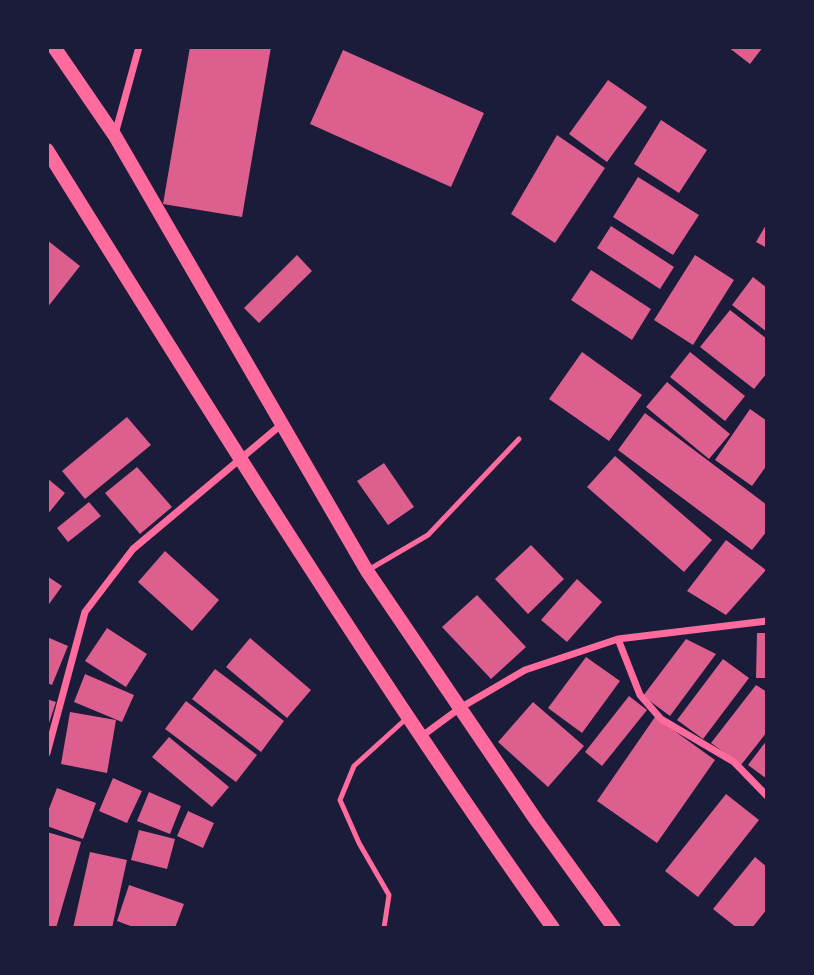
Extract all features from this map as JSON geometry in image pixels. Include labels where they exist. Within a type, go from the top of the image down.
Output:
[{"type":"main road","points":[[54,47],[115,136],[367,571],[614,928]]},
{"type":"main road","points":[[47,150],[240,460],[496,848],[553,928]]},
{"type":"street","points":[[115,136],[139,47]]},
{"type":"street","points":[[47,753],[85,612],[133,549],[282,425]]},
{"type":"street","points":[[422,736],[460,708],[525,670],[618,639],[767,621]]},
{"type":"street","points":[[618,639],[640,695],[661,719],[734,762],[767,796]]},
{"type":"lane","points":[[367,571],[428,535],[519,439]]},
{"type":"lane","points":[[384,928],[389,895],[359,843],[340,800],[354,766],[409,716]]},
{"type":"building","points":[[190,47],[271,47],[242,217],[163,204]]},
{"type":"building","points":[[728,47],[763,47],[750,64]]},
{"type":"building","points":[[343,50],[484,113],[451,187],[310,124]]},
{"type":"building","points":[[608,80],[647,107],[607,162],[569,134]]},
{"type":"building","points":[[661,120],[707,150],[679,193],[634,164]]},
{"type":"building","points":[[557,135],[605,168],[555,243],[511,214]]},
{"type":"building","points":[[638,177],[699,215],[673,255],[613,217]]},
{"type":"building","points":[[767,223],[767,248],[756,242]]},
{"type":"building","points":[[611,226],[674,267],[660,289],[597,248]]},
{"type":"building","points":[[47,240],[80,266],[47,308]]},
{"type":"building","points":[[297,255],[312,271],[259,323],[244,308]]},
{"type":"building","points":[[695,255],[734,280],[693,345],[654,320]]},
{"type":"building","points":[[591,270],[651,309],[632,340],[571,300]]},
{"type":"building","points":[[753,277],[767,288],[767,332],[732,305]]},
{"type":"building","points":[[730,310],[767,339],[767,373],[754,389],[700,347]]},
{"type":"building","points":[[582,352],[642,395],[609,441],[549,399]]},
{"type":"building","points":[[690,352],[745,396],[725,421],[670,377]]},
{"type":"building","points":[[667,382],[730,434],[709,459],[646,407]]},
{"type":"building","points":[[750,409],[767,421],[767,465],[752,486],[715,460]]},
{"type":"building","points":[[645,413],[767,505],[767,531],[752,550],[618,450]]},
{"type":"building","points":[[127,417],[151,445],[85,499],[62,471]]},
{"type":"building","points":[[615,456],[712,540],[684,572],[587,487]]},
{"type":"building","points":[[384,463],[414,507],[388,525],[357,481]]},
{"type":"building","points":[[137,467],[172,507],[140,534],[105,493]]},
{"type":"building","points":[[47,478],[65,493],[47,515]]},
{"type":"building","points":[[89,502],[101,516],[68,542],[57,528]]},
{"type":"building","points":[[726,540],[766,570],[726,615],[687,591]]},
{"type":"building","points":[[531,545],[564,579],[528,614],[495,579]]},
{"type":"building","points":[[165,551],[219,600],[192,631],[138,582]]},
{"type":"building","points":[[47,576],[62,586],[47,607]]},
{"type":"building","points":[[577,579],[602,602],[567,642],[541,620]]},
{"type":"building","points":[[477,595],[526,647],[491,679],[442,627]]},
{"type":"building","points":[[107,628],[147,654],[126,687],[85,661]]},
{"type":"building","points":[[757,633],[767,633],[767,678],[756,678]]},
{"type":"building","points":[[47,637],[68,646],[52,685],[47,683]]},
{"type":"building","points":[[250,638],[311,690],[287,718],[226,667]]},
{"type":"building","points":[[686,639],[716,654],[670,716],[643,696]]},
{"type":"building","points":[[586,657],[620,681],[582,733],[548,708]]},
{"type":"building","points":[[723,659],[749,678],[703,739],[677,720]]},
{"type":"building","points":[[215,669],[284,721],[261,752],[192,699]]},
{"type":"building","points":[[85,674],[134,695],[122,722],[74,702]]},
{"type":"building","points":[[756,685],[767,692],[767,732],[741,765],[711,743]]},
{"type":"building","points":[[629,696],[647,710],[602,766],[585,752]]},
{"type":"building","points":[[47,699],[56,702],[48,726],[47,726]]},
{"type":"building","points":[[186,701],[257,755],[236,782],[165,729]]},
{"type":"building","points":[[533,702],[584,746],[548,787],[498,742]]},
{"type":"building","points":[[70,712],[116,720],[107,773],[61,764]]},
{"type":"building","points":[[655,717],[715,760],[657,843],[597,801]]},
{"type":"building","points":[[169,737],[229,787],[212,807],[152,757]]},
{"type":"building","points":[[767,740],[767,779],[748,765]]},
{"type":"building","points":[[113,778],[142,791],[127,823],[99,811]]},
{"type":"building","points":[[57,788],[96,803],[83,839],[47,826],[47,814]]},
{"type":"building","points":[[149,792],[181,806],[170,834],[137,821]]},
{"type":"building","points":[[726,794],[759,820],[698,897],[665,871]]},
{"type":"building","points":[[188,811],[214,823],[203,848],[177,836]]},
{"type":"building","points":[[139,830],[175,839],[167,869],[131,860]]},
{"type":"building","points":[[47,832],[81,842],[56,928],[47,925]]},
{"type":"building","points":[[90,852],[127,860],[112,928],[73,928]]},
{"type":"building","points":[[755,857],[767,867],[767,909],[752,928],[737,928],[713,909]]},
{"type":"building","points":[[129,885],[184,904],[175,928],[136,928],[117,921]]}]
